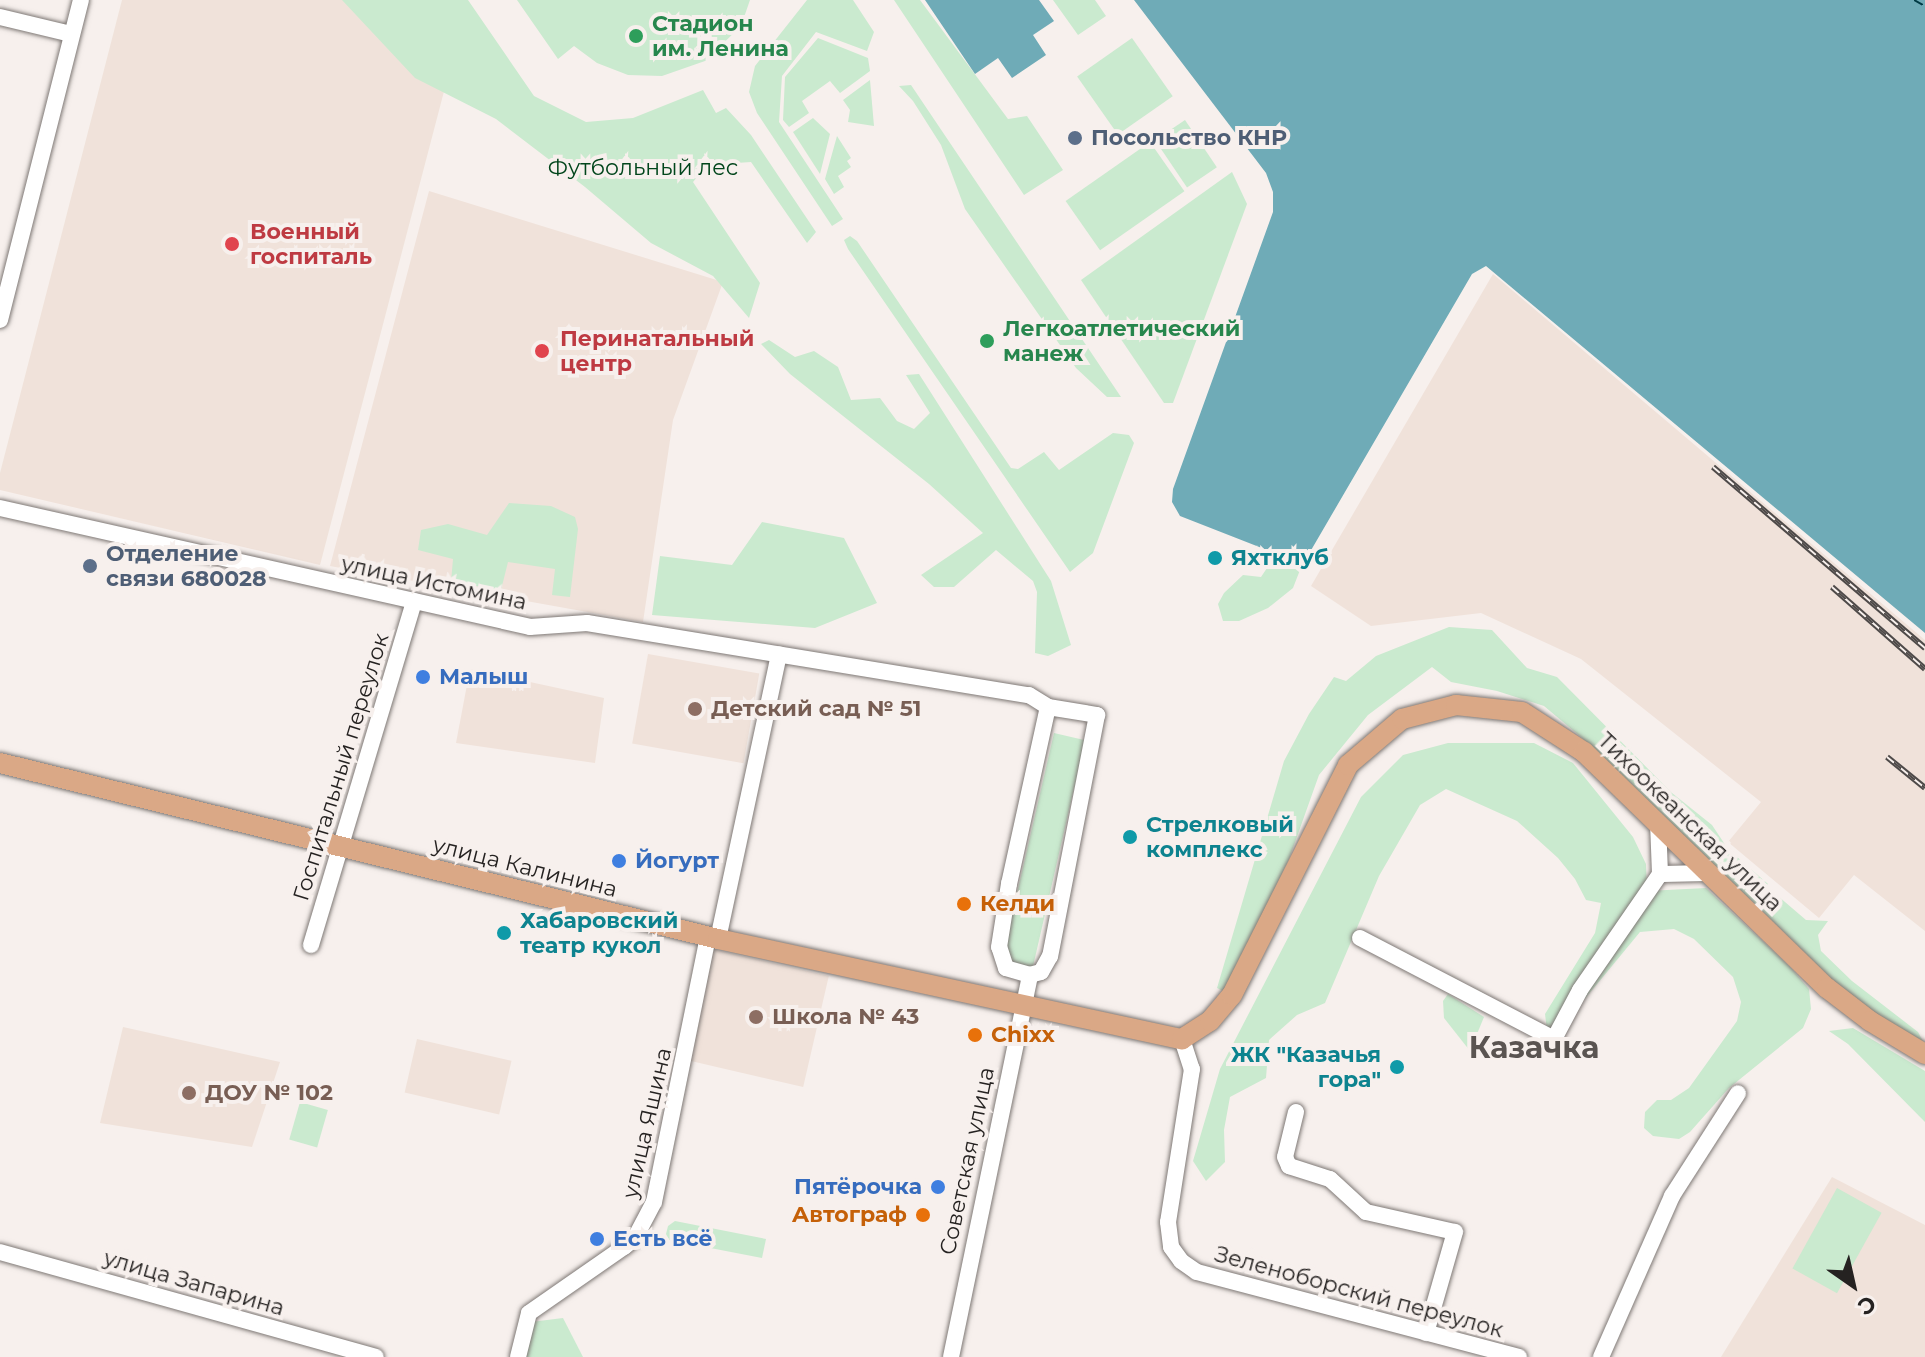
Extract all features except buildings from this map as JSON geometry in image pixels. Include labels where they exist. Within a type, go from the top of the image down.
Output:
[{"type":"main road","name":"Тихоокеанская улица","points":[[1182,1039],[1210,1021],[1232,995],[1348,765],[1402,719],[1456,705],[1522,712],[1584,752],[1827,988],[1870,1021],[1925,1054]]},
{"type":"main road","name":"улица Калинина","points":[[0,763],[713,937],[1182,1039]]},
{"type":"street","points":[[0,320],[5,274],[81,0]]},
{"type":"street","points":[[0,17],[71,34]]},
{"type":"street","name":"улица Истомина","points":[[0,508],[530,627],[587,623],[1029,695],[1048,707],[1097,715]]},
{"type":"street","name":"Госпитальный переулок","points":[[311,945],[414,601]]},
{"type":"street","name":"улица Яшина","points":[[518,1357],[529,1313],[635,1238],[654,1202],[779,654]]},
{"type":"street","points":[[1030,975],[1006,968],[999,947],[1009,884],[1048,707]]},
{"type":"street","name":"Советская улица","points":[[951,1357],[1023,1003],[1030,975],[1041,972],[1050,956],[1097,715]]},
{"type":"street","points":[[1360,938],[1554,1039],[1580,990],[1660,874],[1658,823]]},
{"type":"street","points":[[1660,874],[1709,873]]},
{"type":"street","name":"Зеленоборский переулок","points":[[1182,1039],[1192,1069],[1168,1222],[1171,1247],[1181,1261],[1197,1272],[1519,1357]]},
{"type":"street","points":[[1601,1357],[1672,1196],[1738,1093]]},
{"type":"street","points":[[1296,1112],[1285,1157],[1289,1166],[1330,1179],[1366,1212],[1455,1232],[1426,1333]]},
{"type":"street","name":"улица Запарина","points":[[0,1252],[376,1357]]},
{"type":"shaded area","name":"Военный госпиталь","points":[[122,0],[403,0],[464,15],[320,565],[0,490],[0,473]]},
{"type":"shaded area","name":"Перинатальный центр","points":[[429,191],[723,282],[673,420],[643,622],[330,566]]},
{"type":"shaded area","points":[[1493,274],[1925,640],[1925,931],[1854,875],[1819,918],[1728,842],[1761,802],[1581,659],[1481,613],[1371,626],[1311,586]]},
{"type":"shaded area","name":"Детский сад № 51","points":[[648,654],[759,674],[743,763],[632,744]]},
{"type":"shaded area","points":[[470,669],[604,698],[595,763],[456,743]]},
{"type":"shaded area","name":"Школа № 43","points":[[708,948],[829,976],[803,1087],[682,1059]]},
{"type":"shaded area","name":"ДОУ № 102","points":[[123,1027],[280,1062],[252,1147],[100,1123]]},
{"type":"shaded area","points":[[417,1039],[512,1061],[499,1114],[405,1093]]},
{"type":"shaded area","points":[[1832,1177],[1925,1225],[1925,1357],[1721,1357]]},
{"type":"green space","name":"Футбольный лес","points":[[342,0],[468,0],[534,96],[586,122],[633,118],[703,90],[716,113],[726,108],[751,135],[816,232],[807,243],[751,162],[707,165],[693,182],[760,283],[749,318],[713,276],[651,243],[585,187],[496,119],[415,78]]},
{"type":"green space","name":"Стадион им. Ленина","points":[[517,0],[750,0],[741,26],[705,61],[662,76],[628,75],[597,63],[574,46],[558,59]]},
{"type":"green space","points":[[807,0],[853,0],[874,32],[867,51],[816,32],[782,76],[779,122],[843,219],[832,226],[757,113],[749,92],[755,66]]},
{"type":"green space","points":[[894,0],[920,0],[1008,119],[1027,116],[1063,170],[1024,195]]},
{"type":"green space","points":[[1053,0],[1095,0],[1106,16],[1078,35]]},
{"type":"green space","points":[[818,38],[868,58],[870,71],[840,93],[830,81],[802,101],[809,113],[789,127],[783,120],[785,77]]},
{"type":"green space","points":[[1132,38],[1173,96],[1118,135],[1077,76]]},
{"type":"green space","points":[[870,80],[874,126],[848,122],[850,110],[843,100]]},
{"type":"green space","points":[[911,85],[1121,397],[1107,397],[1076,368],[965,209],[941,145],[913,101],[899,86]]},
{"type":"green space","points":[[813,118],[830,134],[820,174],[793,132]]},
{"type":"green space","points":[[1185,120],[1217,167],[1187,187],[1155,140]]},
{"type":"green space","points":[[837,136],[851,158],[847,161],[851,167],[838,176],[844,187],[834,194],[825,179]]},
{"type":"green space","points":[[1150,142],[1184,191],[1100,250],[1066,201]]},
{"type":"green space","points":[[1232,172],[1247,204],[1173,403],[1164,403],[1081,280]]},
{"type":"green space","points":[[850,236],[857,241],[1011,468],[1018,469],[1044,452],[1059,470],[1113,433],[1129,435],[1134,443],[1093,553],[1070,572],[848,249],[844,240]]},
{"type":"green space","points":[[769,340],[795,357],[814,351],[838,367],[851,400],[880,398],[897,421],[914,429],[930,413],[906,375],[919,374],[1051,581],[1071,645],[1048,656],[1035,653],[1037,592],[1033,581],[996,550],[954,587],[934,587],[921,575],[983,533],[929,484],[790,374],[761,344]]},
{"type":"green space","points":[[509,503],[551,506],[575,517],[578,529],[570,597],[552,595],[555,569],[508,562],[501,590],[451,582],[453,559],[418,550],[421,530],[448,524],[487,535]]},
{"type":"green space","points":[[762,522],[844,538],[877,603],[815,628],[652,615],[660,556],[732,565]]},
{"type":"green space","points":[[1273,559],[1300,570],[1293,588],[1268,608],[1239,621],[1223,621],[1218,604],[1224,593],[1243,575],[1261,577]]},
{"type":"green space","points":[[1449,627],[1492,630],[1527,668],[1557,677],[1672,793],[1712,825],[1728,849],[1768,884],[1755,894],[1767,907],[1778,896],[1806,920],[1828,921],[1818,935],[1821,951],[1852,981],[1918,1032],[1924,1043],[1855,1002],[1753,902],[1676,835],[1581,737],[1544,706],[1497,691],[1451,682],[1432,667],[1368,715],[1319,775],[1289,859],[1225,992],[1217,988],[1284,761],[1309,714],[1334,677],[1346,681],[1376,656]]},
{"type":"green space","points":[[1054,733],[1085,740],[1033,968],[1001,961]]},
{"type":"green space","points":[[1448,743],[1534,743],[1573,763],[1633,837],[1646,864],[1647,891],[1706,888],[1790,967],[1809,989],[1811,1009],[1803,1028],[1729,1088],[1690,1132],[1679,1139],[1653,1136],[1644,1128],[1645,1112],[1657,1100],[1671,1100],[1689,1088],[1737,1021],[1741,1002],[1733,977],[1694,939],[1674,929],[1640,932],[1565,1023],[1547,1030],[1545,1014],[1595,933],[1601,903],[1586,900],[1575,879],[1558,858],[1517,821],[1446,789],[1420,805],[1379,876],[1325,1003],[1297,1015],[1269,1040],[1266,1078],[1230,1097],[1224,1130],[1225,1162],[1206,1181],[1193,1161],[1220,1069],[1361,797],[1403,755]]},
{"type":"green space","points":[[1448,994],[1484,1017],[1470,1051],[1444,1018],[1443,1001]]},
{"type":"green space","points":[[1853,1028],[1925,1071],[1925,1122],[1848,1044],[1829,1031]]},
{"type":"green space","points":[[300,1102],[328,1110],[317,1147],[289,1139]]},
{"type":"green space","points":[[1837,1188],[1882,1213],[1837,1293],[1792,1268]]},
{"type":"green space","points":[[675,1221],[766,1239],[762,1258],[669,1240],[666,1234],[668,1226]]},
{"type":"green space","points":[[563,1318],[583,1357],[522,1357],[531,1322]]},
{"type":"water","points":[[925,0],[1039,0],[1054,21],[1033,35],[1046,55],[1012,78],[998,58],[975,74]]},
{"type":"water","points":[[1134,0],[1925,0],[1925,633],[1486,266],[1472,274],[1310,552],[1302,555],[1272,552],[1180,516],[1172,502],[1173,489],[1273,212],[1273,192],[1266,173]]},
{"type":"ferry route","points":[[1914,0],[1925,6]]},
{"type":"railway","points":[[1713,467],[1925,648]]},
{"type":"railway","points":[[1832,587],[1925,669]]},
{"type":"railway","points":[[1887,757],[1925,788]]},
{"type":"place","name":"Стадион им. Ленина","points":[[636,36]]},
{"type":"place","name":"Посольство КНР","points":[[1075,138]]},
{"type":"place","name":"Военный госпиталь","points":[[232,244]]},
{"type":"place","name":"Легкоатлетический манеж","points":[[987,341]]},
{"type":"place","name":"Перинатальный центр","points":[[542,351]]},
{"type":"place","name":"Яхтклуб","points":[[1215,558]]},
{"type":"place","name":"Отделение связи 680028","points":[[90,566]]},
{"type":"place","name":"Малыш","points":[[423,677]]},
{"type":"place","name":"Детский сад № 51","points":[[695,709]]},
{"type":"place","name":"Стрелковый комплекс","points":[[1130,837]]},
{"type":"place","name":"Йогурт","points":[[619,861]]},
{"type":"place","name":"Келди","points":[[964,904]]},
{"type":"place","name":"Хабаровский театр кукол","points":[[504,933]]},
{"type":"place","name":"Школа № 43","points":[[756,1017]]},
{"type":"place","name":"Chixx","points":[[975,1035]]},
{"type":"place","name":"ЖК \"Казачья гора\"","points":[[1397,1067]]},
{"type":"place","name":"ДОУ № 102","points":[[189,1093]]},
{"type":"place","name":"Пятёрочка","points":[[938,1187]]},
{"type":"place","name":"Автограф","points":[[923,1215]]},
{"type":"place","name":"Есть всё","points":[[597,1239]]},
{"type":"district","name":"Казачка","points":[[1534,1048]]}]
